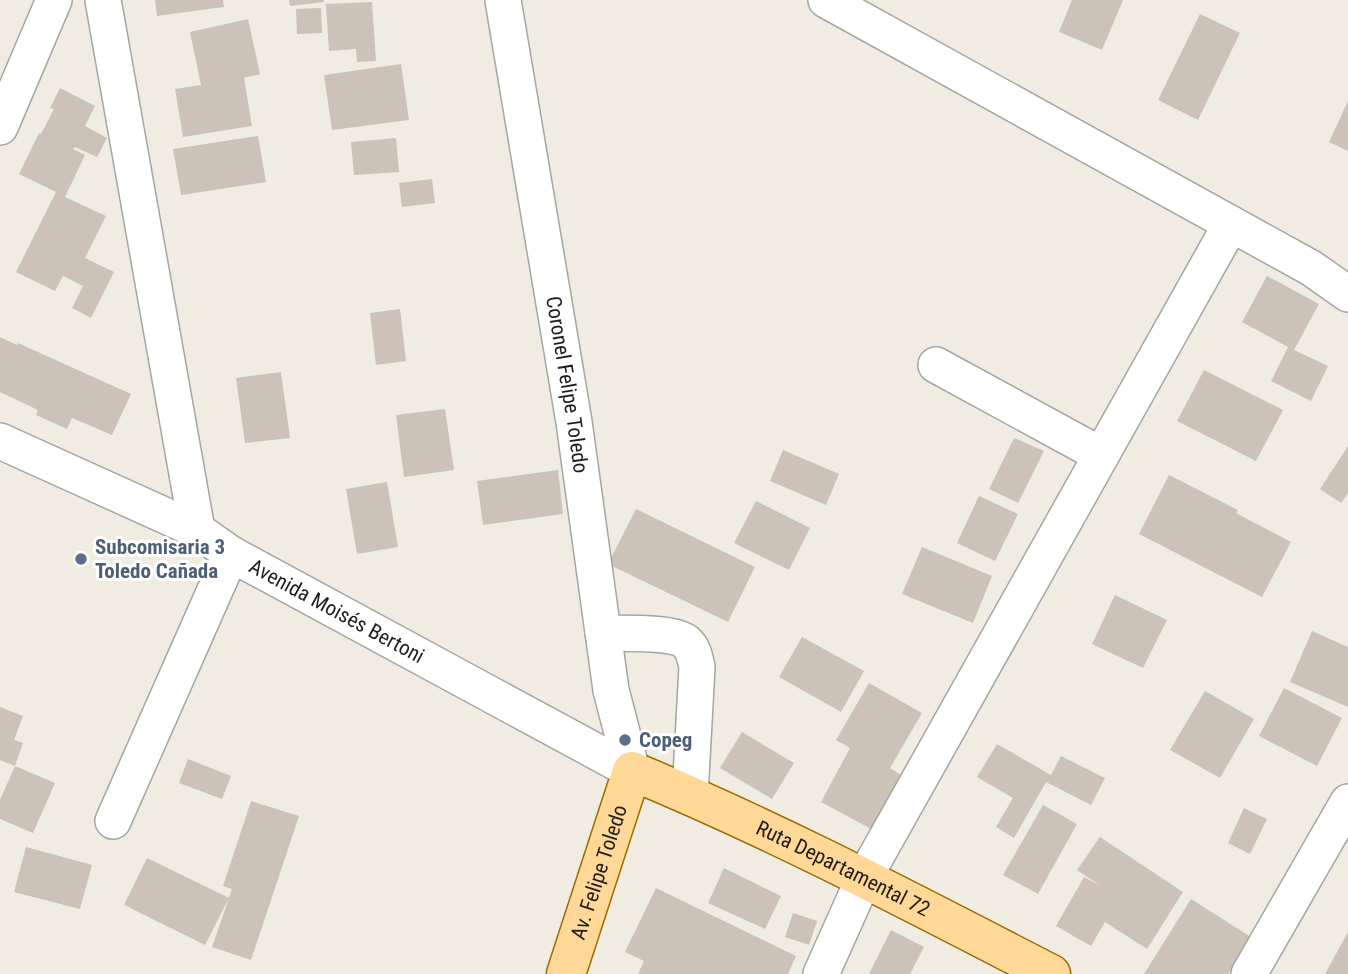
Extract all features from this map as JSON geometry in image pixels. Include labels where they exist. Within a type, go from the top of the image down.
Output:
[{"type":"main road","name":"Ruta Departamental 72","points":[[632,771],[690,795],[864,878],[1051,974]]},
{"type":"main road","name":"Av. Felipe Toledo","points":[[566,974],[632,771]]},
{"type":"street","points":[[0,128],[54,0]]},
{"type":"street","points":[[103,0],[197,530]]},
{"type":"street","name":"Coronel Felipe Toledo","points":[[503,0],[574,422],[611,690],[632,771]]},
{"type":"street","points":[[825,0],[1311,268],[1348,294]]},
{"type":"street","points":[[821,974],[864,878],[1231,224]]},
{"type":"street","points":[[936,365],[1101,455]]},
{"type":"street","name":"Avenida Moisés Bertoni","points":[[0,441],[197,530],[231,554],[632,771]]},
{"type":"street","points":[[113,821],[231,554]]},
{"type":"street","points":[[603,633],[671,636],[685,641],[694,653],[697,667],[690,795]]},
{"type":"street","points":[[1249,974],[1348,802]]},
{"type":"building","points":[[155,0],[223,0],[224,7],[157,16]]},
{"type":"building","points":[[289,0],[324,0],[324,2],[290,6]]},
{"type":"building","points":[[1072,0],[1123,0],[1102,50],[1059,32]]},
{"type":"building","points":[[372,2],[376,61],[357,62],[356,49],[329,51],[326,4]]},
{"type":"building","points":[[321,8],[322,33],[297,34],[296,9]]},
{"type":"building","points":[[1200,14],[1240,33],[1198,120],[1158,100]]},
{"type":"building","points":[[248,19],[260,74],[244,78],[252,126],[183,137],[175,89],[201,85],[190,32]]},
{"type":"building","points":[[401,64],[409,120],[332,130],[324,75]]},
{"type":"building","points":[[60,88],[95,106],[85,126],[107,138],[97,157],[75,147],[73,149],[85,155],[65,197],[106,216],[85,258],[114,272],[91,318],[72,308],[83,286],[63,276],[55,291],[16,272],[56,192],[19,174],[54,109],[50,108]]},
{"type":"building","points":[[1348,101],[1348,151],[1329,142]]},
{"type":"building","points":[[258,136],[266,182],[181,195],[173,149]]},
{"type":"building","points":[[396,138],[399,172],[354,175],[351,142]]},
{"type":"building","points":[[432,179],[435,203],[402,207],[399,183]]},
{"type":"building","points":[[1267,276],[1319,304],[1294,350],[1328,366],[1311,401],[1271,381],[1288,347],[1242,322]]},
{"type":"building","points":[[400,309],[406,361],[376,365],[370,313]]},
{"type":"building","points":[[0,337],[131,394],[112,435],[72,418],[67,429],[36,415],[38,410],[0,392]]},
{"type":"building","points":[[1204,370],[1283,410],[1256,461],[1177,421]]},
{"type":"building","points":[[281,372],[290,438],[245,443],[236,378]]},
{"type":"building","points":[[445,409],[454,470],[404,477],[396,415]]},
{"type":"building","points":[[1014,438],[1044,451],[1018,503],[989,489]]},
{"type":"building","points":[[1348,446],[1348,493],[1341,503],[1320,489]]},
{"type":"building","points":[[783,450],[839,474],[826,505],[770,481]]},
{"type":"building","points":[[558,470],[563,514],[483,525],[477,481]]},
{"type":"building","points":[[1169,475],[1238,510],[1236,513],[1291,542],[1262,597],[1139,534]]},
{"type":"building","points":[[387,482],[398,547],[357,554],[346,489]]},
{"type":"building","points":[[979,496],[1018,514],[995,561],[957,543]]},
{"type":"building","points":[[756,501],[810,528],[789,570],[734,543]]},
{"type":"building","points":[[636,509],[755,567],[728,622],[608,564]]},
{"type":"building","points":[[922,547],[992,576],[973,623],[902,594]]},
{"type":"building","points":[[1115,595],[1167,620],[1143,668],[1092,644]]},
{"type":"building","points":[[1312,631],[1348,647],[1348,707],[1290,682]]},
{"type":"building","points":[[802,637],[864,671],[841,712],[779,677]]},
{"type":"building","points":[[869,683],[922,713],[890,768],[901,775],[871,829],[821,802],[850,748],[836,740]]},
{"type":"building","points":[[1284,688],[1342,718],[1317,766],[1259,736]]},
{"type":"building","points":[[1205,691],[1254,719],[1220,778],[1170,750]]},
{"type":"building","points":[[0,707],[23,716],[14,740],[23,743],[15,766],[0,760]]},
{"type":"building","points":[[742,732],[794,763],[772,799],[720,768]]},
{"type":"building","points":[[997,744],[1051,775],[1061,756],[1105,778],[1091,805],[1046,782],[1014,838],[996,827],[1013,798],[977,777]]},
{"type":"building","points":[[188,759],[231,776],[222,799],[179,783]]},
{"type":"building","points":[[15,766],[55,783],[33,833],[0,819],[0,800]]},
{"type":"building","points":[[251,801],[299,816],[251,960],[212,947],[232,889],[223,886]]},
{"type":"building","points":[[1043,805],[1077,824],[1038,894],[1003,875]]},
{"type":"building","points":[[1244,808],[1267,819],[1250,854],[1228,843]]},
{"type":"building","points":[[1100,837],[1183,892],[1147,949],[1105,922],[1091,946],[1056,926],[1084,877],[1101,886],[1077,870]]},
{"type":"building","points":[[26,847],[92,865],[80,909],[14,892]]},
{"type":"building","points":[[147,858],[229,898],[205,945],[124,905]]},
{"type":"building","points":[[724,868],[781,896],[765,929],[708,903]]},
{"type":"building","points":[[656,888],[796,956],[788,974],[638,974],[644,961],[625,952]]},
{"type":"building","points":[[1191,899],[1251,937],[1228,974],[1144,974]]},
{"type":"building","points":[[793,913],[817,921],[809,945],[785,937]]},
{"type":"building","points":[[891,930],[924,947],[910,974],[869,974]]},
{"type":"building","points":[[1348,932],[1348,974],[1325,974]]},
{"type":"place","name":"Subcomisaria 3 Toledo Cañada","points":[[81,559]]},
{"type":"place","name":"Copeg","points":[[625,740]]}]
